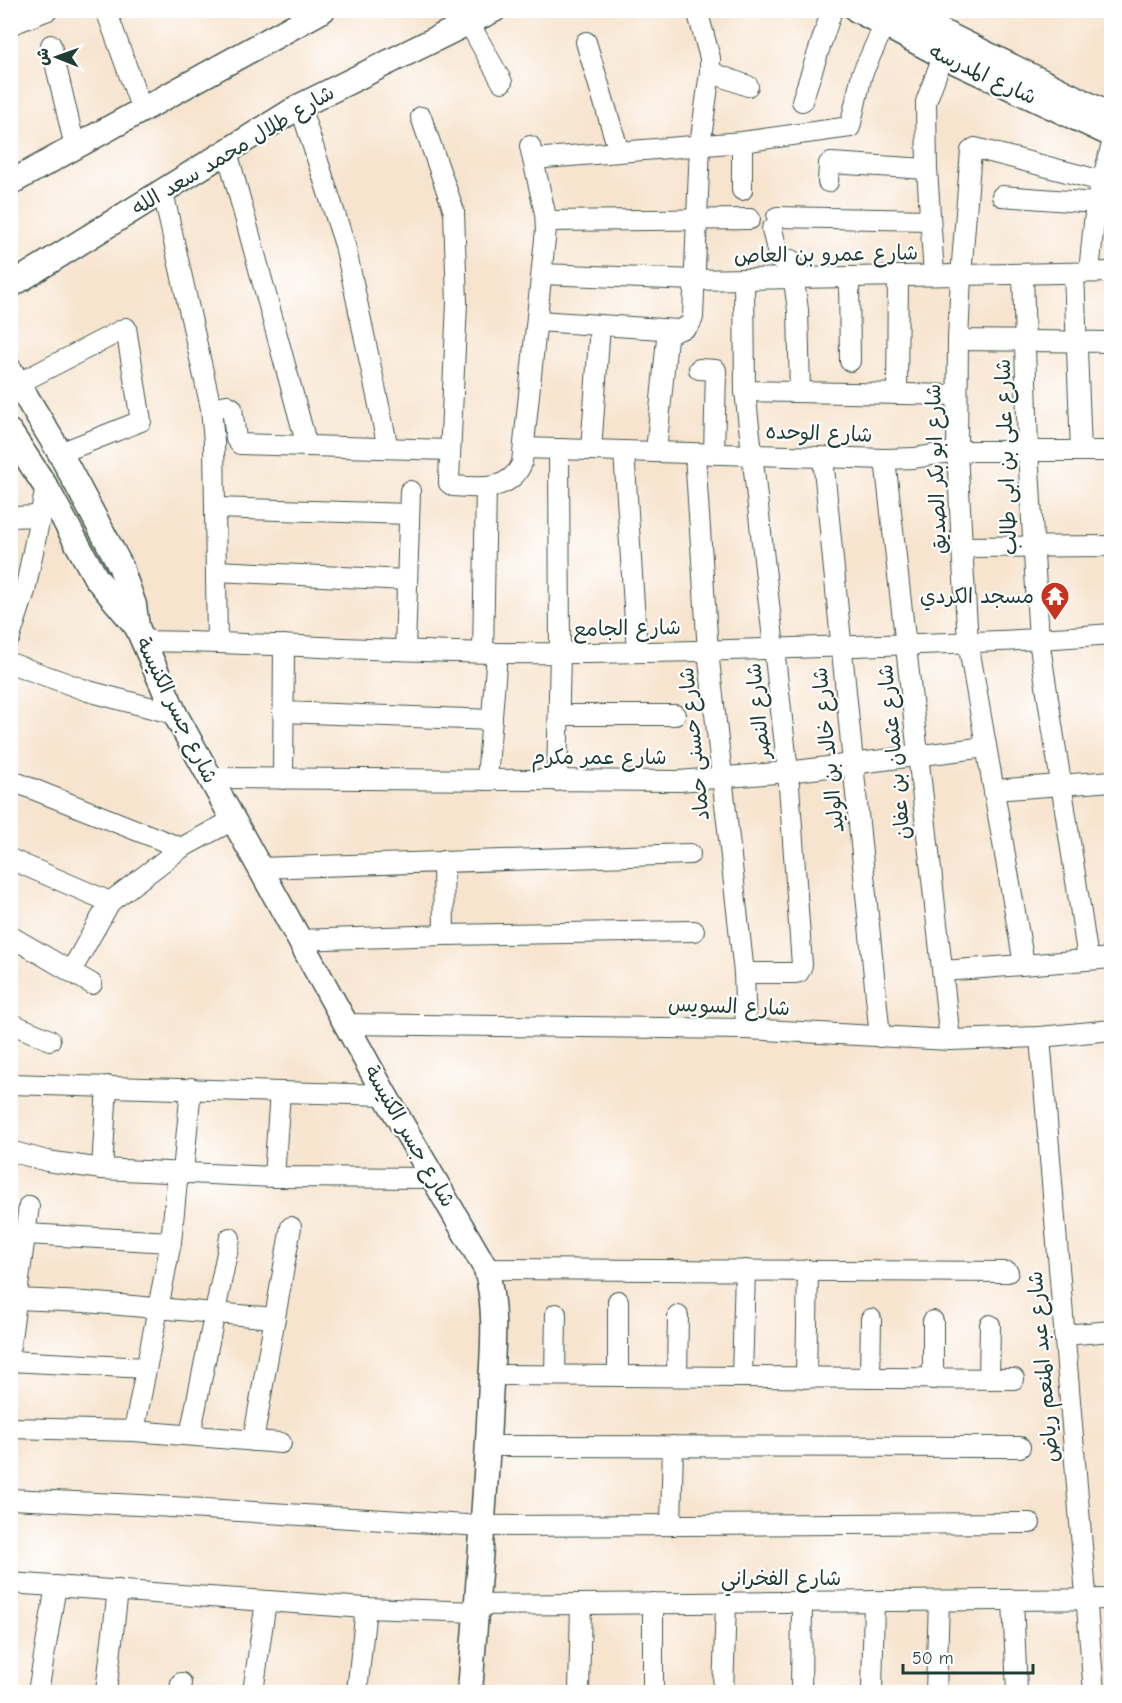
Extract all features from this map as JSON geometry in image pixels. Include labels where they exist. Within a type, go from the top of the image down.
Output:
[{"type":"main road","name":"شارع طلال محمد سعد الله","points":[[10,286],[300,106],[494,10]]},
{"type":"main road","name":"شارع المدرسه","points":[[857,10],[891,18],[1112,116]]},
{"type":"main road","points":[[10,183],[312,13]]},
{"type":"main road","name":"شارع المدرسه","points":[[891,18],[943,56],[1112,135]]},
{"type":"main road","name":"شارع جسر الكنيسة","points":[[15,376],[60,453],[120,566],[134,605],[140,634],[175,714],[384,1095],[486,1269],[493,1303],[491,1375],[470,1692]]},
{"type":"main road","name":"شارع جسر الكنيسة","points":[[10,432],[46,487],[96,578],[140,634]]},
{"type":"street","points":[[10,25],[48,10]]},
{"type":"street","points":[[106,10],[142,110]]},
{"type":"street","points":[[656,452],[666,341],[670,333],[686,328],[692,321],[700,145],[710,72],[710,58],[697,10]]},
{"type":"street","points":[[802,101],[832,10]]},
{"type":"street","points":[[421,117],[454,211],[457,303],[449,479],[451,485],[486,487],[502,485],[514,476],[522,463],[542,274],[546,221],[531,152],[619,152],[742,142],[850,127],[862,74],[891,18]]},
{"type":"street","points":[[469,23],[502,82]]},
{"type":"street","points":[[586,42],[619,152]]},
{"type":"street","points":[[51,45],[75,147]]},
{"type":"street","points":[[934,276],[927,169],[916,101],[943,56]]},
{"type":"street","points":[[710,72],[748,86]]},
{"type":"street","points":[[300,106],[345,245],[388,448]]},
{"type":"street","points":[[742,142],[742,190]]},
{"type":"street","points":[[1081,451],[1077,341],[1081,273],[1112,144]]},
{"type":"street","name":"شارع ابو بكر الصديق","points":[[1024,964],[968,642],[962,547],[957,451],[958,340],[963,246],[973,149],[1102,181]]},
{"type":"street","points":[[227,151],[307,446]]},
{"type":"street","points":[[828,182],[830,163],[927,169]]},
{"type":"street","points":[[163,192],[211,408],[214,442],[217,642]]},
{"type":"street","points":[[1002,196],[1096,203]]},
{"type":"street","points":[[546,221],[750,219]]},
{"type":"street","points":[[800,392],[798,310],[792,260],[779,260],[775,223],[930,220]]},
{"type":"street","points":[[932,244],[963,246]]},
{"type":"street","name":"شارع عمرو بن العاص","points":[[542,274],[744,280],[1112,272]]},
{"type":"street","name":"شارع على بن ابى طالب","points":[[1023,274],[1028,451],[1039,640],[1088,959]]},
{"type":"street","points":[[897,394],[898,276]]},
{"type":"street","points":[[849,277],[850,361]]},
{"type":"street","name":"شارع النصر","points":[[744,280],[745,391],[776,649],[788,772],[802,969],[795,973],[744,973]]},
{"type":"street","points":[[537,321],[678,330]]},
{"type":"street","points":[[591,450],[600,325]]},
{"type":"street","points":[[15,376],[126,328],[141,421],[60,453]]},
{"type":"street","points":[[958,340],[1112,342]]},
{"type":"street","name":"شارع حسنى حماد","points":[[699,369],[716,370],[705,454],[708,651],[744,973],[746,1029]]},
{"type":"street","points":[[745,391],[957,395]]},
{"type":"street","points":[[211,408],[227,405],[232,408],[237,441],[240,444],[449,450]]},
{"type":"street","name":"شارع الوحده","points":[[524,448],[885,459],[914,458],[957,451],[1112,451]]},
{"type":"street","points":[[557,781],[560,653],[559,449]]},
{"type":"street","points":[[624,451],[637,652]]},
{"type":"street","name":"شارع خالد بن الوليد","points":[[823,458],[880,1037]]},
{"type":"street","name":"شارع عثمان بن عفان","points":[[885,459],[950,1040]]},
{"type":"street","points":[[10,637],[18,592],[46,487]]},
{"type":"street","points":[[486,487],[492,720],[487,780]]},
{"type":"street","points":[[405,650],[410,491]]},
{"type":"street","points":[[215,508],[409,514]]},
{"type":"street","points":[[10,517],[40,516]]},
{"type":"street","points":[[962,547],[1112,546]]},
{"type":"street","points":[[216,571],[407,580]]},
{"type":"street","name":"شارع الجامع","points":[[140,634],[217,642],[490,653],[776,649],[1039,640],[1112,634]]},
{"type":"street","points":[[283,778],[284,645]]},
{"type":"street","points":[[10,663],[88,691],[175,714]]},
{"type":"street","points":[[283,712],[492,720]]},
{"type":"street","points":[[559,715],[675,715]]},
{"type":"street","name":"شارع عمر مكرم","points":[[210,778],[679,781],[788,772],[986,747]]},
{"type":"street","points":[[10,780],[181,848]]},
{"type":"street","points":[[994,790],[1112,781]]},
{"type":"street","points":[[71,971],[110,902],[181,848],[233,820]]},
{"type":"street","points":[[259,868],[690,854]]},
{"type":"street","points":[[10,859],[110,902]]},
{"type":"street","points":[[443,861],[444,935]]},
{"type":"street","points":[[299,940],[694,931]]},
{"type":"street","points":[[10,936],[92,984]]},
{"type":"street","points":[[943,971],[1112,958]]},
{"type":"street","name":"شارع السويس","points":[[345,1024],[746,1029],[950,1040],[1040,1037],[1112,1030]]},
{"type":"street","points":[[11,1025],[50,1040]]},
{"type":"street","name":"شارع عبد المنعم رياض","points":[[1040,1037],[1094,1692]]},
{"type":"street","points":[[10,1084],[384,1095]]},
{"type":"street","points":[[102,1169],[107,1086]]},
{"type":"street","points":[[134,1431],[171,1242],[191,1088]]},
{"type":"street","points":[[274,1177],[280,1092]]},
{"type":"street","points":[[10,1151],[47,1161],[102,1169],[274,1177],[434,1178]]},
{"type":"street","points":[[10,1346],[29,1206]]},
{"type":"street","points":[[254,1441],[291,1227]]},
{"type":"street","points":[[26,1234],[171,1242]]},
{"type":"street","points":[[190,1435],[230,1238]]},
{"type":"street","points":[[486,1269],[1008,1272]]},
{"type":"street","points":[[742,1377],[745,1270]]},
{"type":"street","points":[[806,1378],[808,1270]]},
{"type":"street","points":[[17,1299],[275,1318]]},
{"type":"street","points":[[618,1301],[618,1376]]},
{"type":"street","points":[[555,1375],[556,1314]]},
{"type":"street","points":[[677,1376],[678,1316]]},
{"type":"street","points":[[870,1378],[871,1319]]},
{"type":"street","points":[[933,1321],[933,1378]]},
{"type":"street","points":[[989,1379],[990,1324]]},
{"type":"street","points":[[1064,1335],[1112,1331]]},
{"type":"street","points":[[10,1361],[146,1368]]},
{"type":"street","points":[[491,1375],[1014,1379]]},
{"type":"street","points":[[10,1428],[134,1431],[281,1443]]},
{"type":"street","points":[[488,1446],[1020,1448]]},
{"type":"street","points":[[672,1524],[673,1446]]},
{"type":"street","points":[[10,1499],[482,1526],[1030,1523]]},
{"type":"street","name":"شارع الفخراني","points":[[10,1583],[366,1608],[1112,1599]]},
{"type":"street","points":[[38,1692],[56,1586]]},
{"type":"street","points":[[106,1692],[118,1590]]},
{"type":"street","points":[[1013,1600],[1017,1692]]},
{"type":"street","points":[[253,1692],[266,1601]]},
{"type":"street","points":[[872,1692],[874,1601]]},
{"type":"street","points":[[936,1692],[939,1601]]},
{"type":"street","points":[[801,1692],[802,1602]]},
{"type":"street","points":[[652,1692],[653,1603]]},
{"type":"street","points":[[723,1692],[726,1603]]},
{"type":"street","points":[[579,1692],[581,1604]]},
{"type":"street","points":[[357,1692],[366,1608]]},
{"type":"place","name":"مسجد الكردي","points":[[1055,622]]}]
